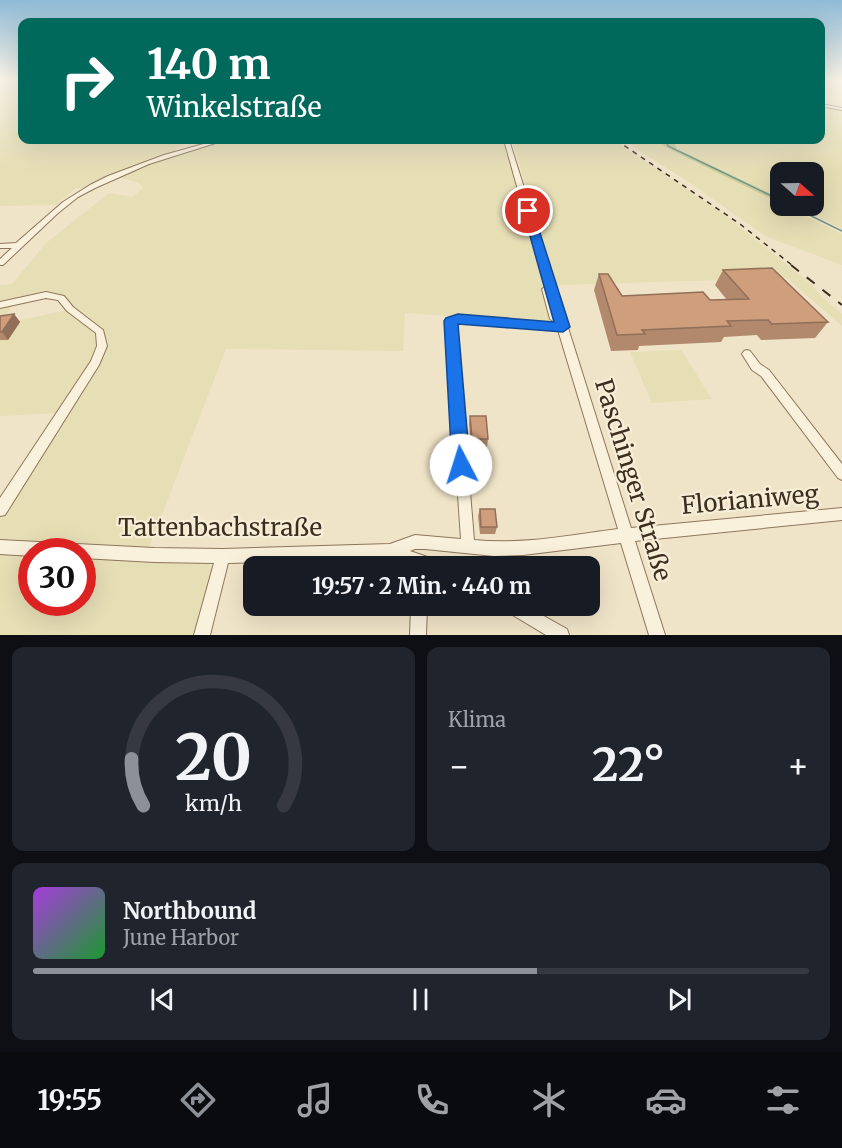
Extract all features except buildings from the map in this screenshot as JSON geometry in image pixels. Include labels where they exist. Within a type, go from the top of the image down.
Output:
[{"type":"street","points":[[174,153],[184,144]]},
{"type":"street","points":[[0,263],[77,195],[174,153],[207,144]]},
{"type":"street","name":"Paschinger Straße","points":[[507,144],[534,251],[544,269],[548,300],[562,330],[657,635]]},
{"type":"street","points":[[0,246],[19,245]]},
{"type":"street","points":[[0,305],[46,295],[58,297],[95,327],[100,332],[102,341],[95,362],[0,510]]},
{"type":"street","points":[[468,546],[451,321],[458,319],[562,330]]},
{"type":"street","points":[[747,354],[756,367],[765,373],[842,474]]},
{"type":"street","name":"Florianiweg","points":[[390,552],[415,542],[523,548],[627,535],[842,514]]},
{"type":"street","name":"Tattenbachstraße","points":[[0,547],[223,556],[390,552],[399,556]]},
{"type":"street","points":[[201,635],[223,556]]},
{"type":"street","points":[[418,635],[419,616]]},
{"type":"street","points":[[528,616],[561,635]]},
{"type":"shaded area","points":[[0,110],[18,110],[18,144],[183,144],[171,153],[89,188],[76,188],[56,205],[0,206]]},
{"type":"shaded area","points":[[825,110],[842,110],[842,229],[815,216],[824,216],[824,162],[770,162],[770,193],[677,149],[675,144],[825,144]]},
{"type":"shaded area","points":[[209,144],[504,144],[541,276],[544,302],[552,320],[546,322],[405,313],[403,351],[226,349],[149,548],[96,545],[96,538],[0,539],[0,517],[87,379],[102,330],[71,307],[60,294],[46,294],[0,304],[0,285],[12,284],[46,243],[109,193],[132,197],[103,222],[143,188],[139,183],[119,177],[182,151]]},
{"type":"shaded area","points":[[513,144],[620,144],[726,216],[811,284],[842,314],[842,326],[787,278],[556,285]]},
{"type":"shaded area","points":[[629,144],[662,144],[698,164],[770,198],[770,216],[806,216],[842,234],[842,265],[765,236],[696,187]]},
{"type":"shaded area","points":[[13,303],[2,324],[67,310],[97,332],[97,354],[60,413],[0,416],[0,306]]},
{"type":"shaded area","points":[[681,350],[712,399],[652,403],[630,352]]},
{"type":"shaded area","points":[[0,554],[18,555],[18,616],[96,616],[96,559],[209,563],[213,574],[195,635],[0,635]]},
{"type":"green space","points":[[662,144],[675,144],[677,149],[770,193],[770,198]]},
{"type":"waterway","points":[[667,144],[770,195]]},
{"type":"waterway","points":[[811,216],[842,231]]},
{"type":"railway","points":[[622,144],[740,224],[793,266]]},
{"type":"railway","points":[[791,265],[842,305]]},
{"type":"route","points":[[461,465],[451,321],[458,319],[563,327],[528,211]]}]
